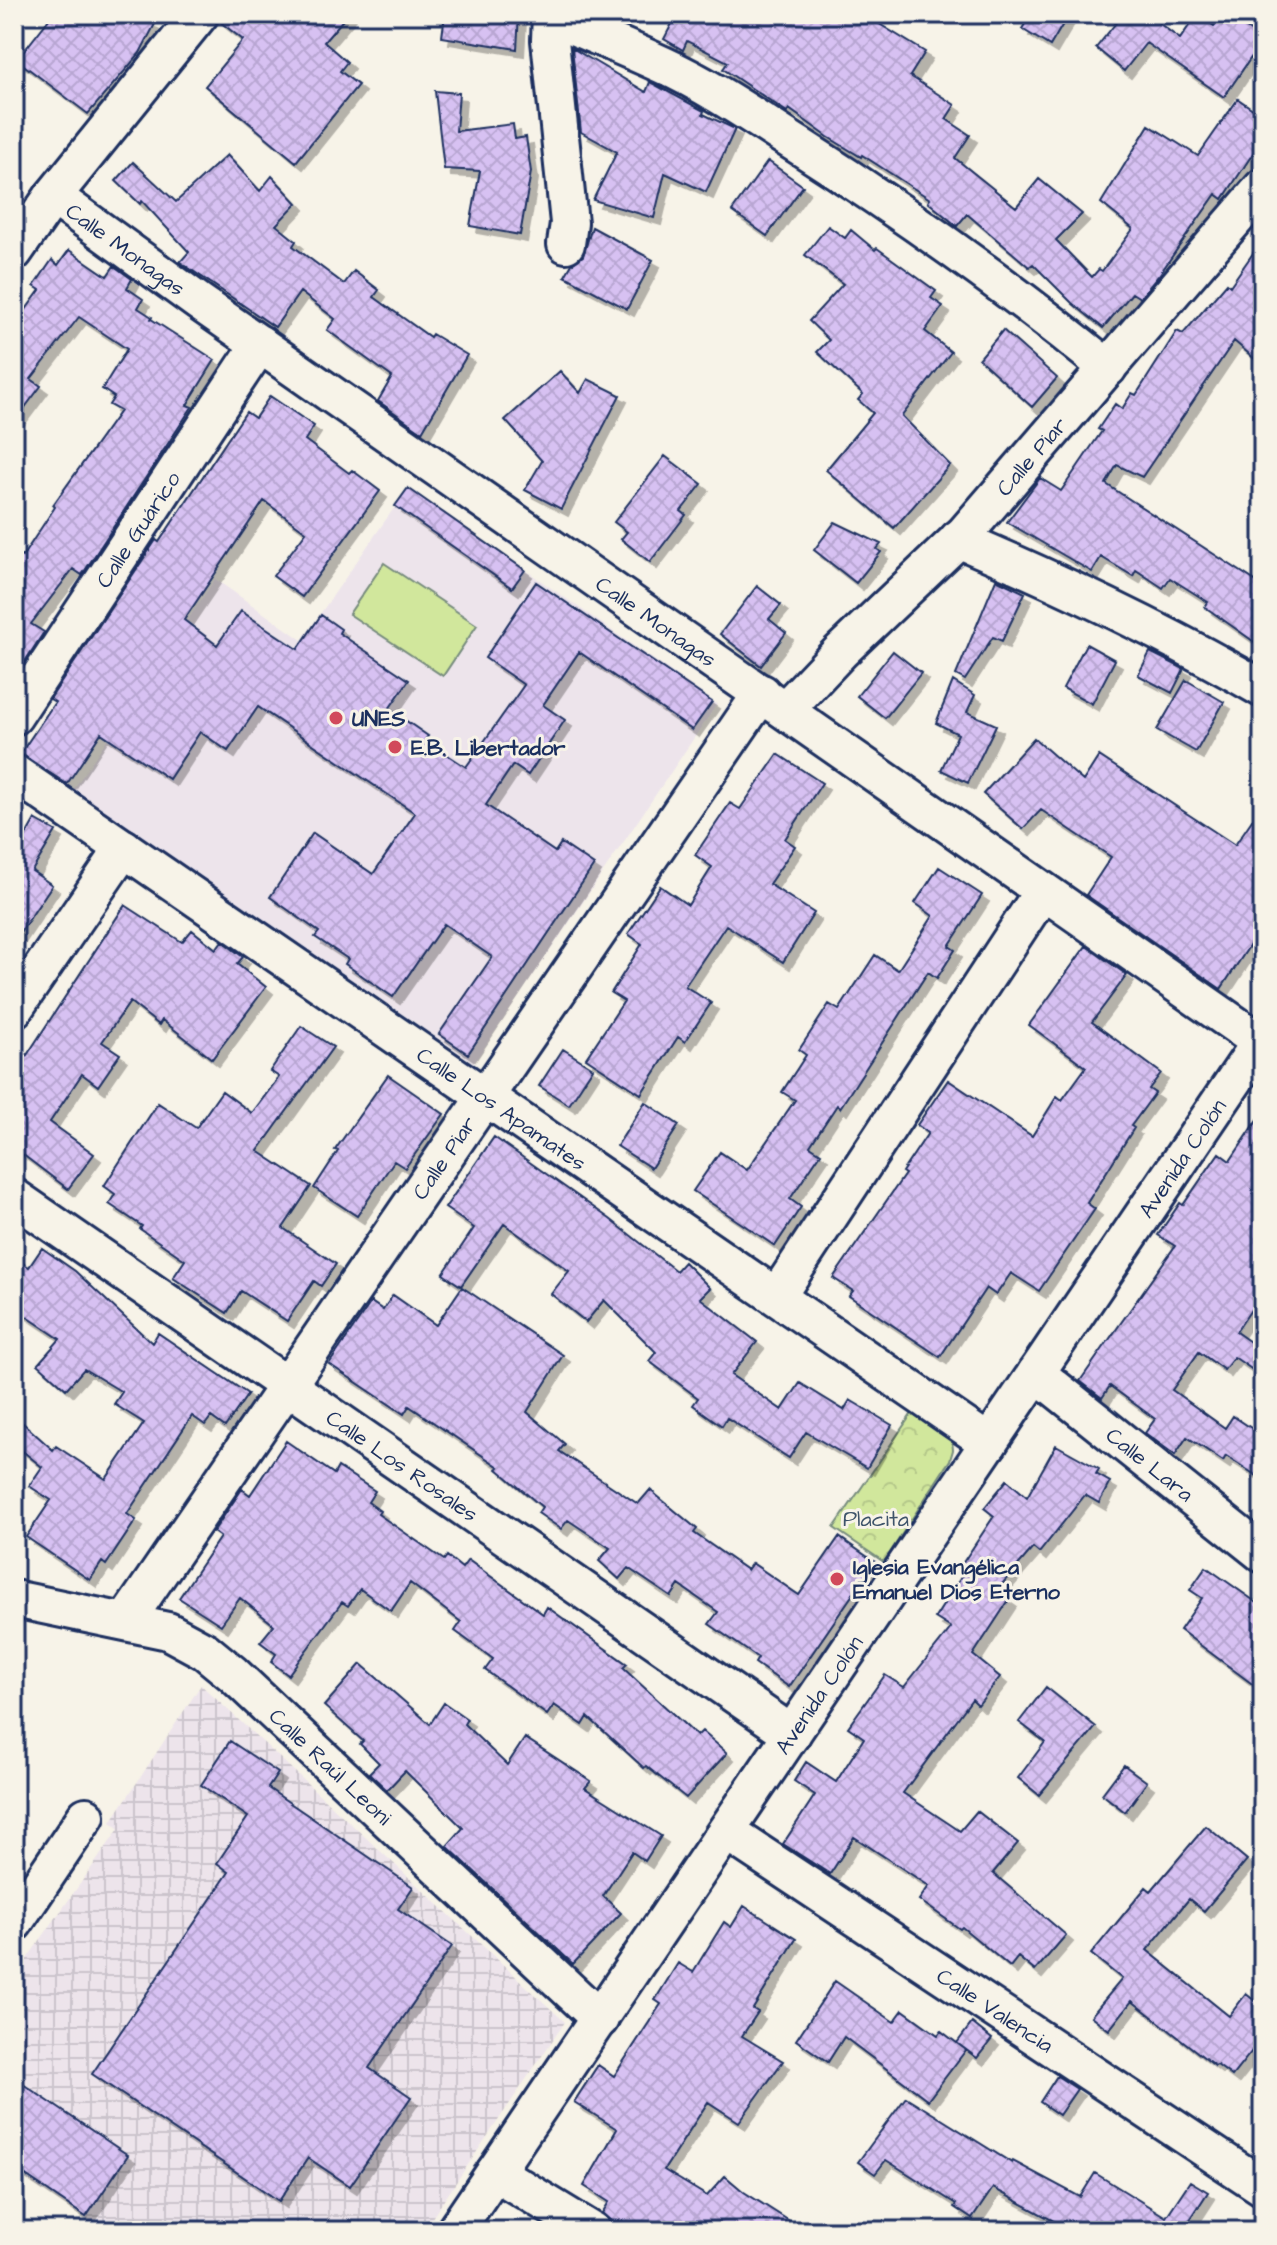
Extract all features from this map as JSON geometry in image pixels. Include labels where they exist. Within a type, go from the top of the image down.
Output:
[{"type":"street","points":[[14,252],[53,196],[200,14]]},
{"type":"street","points":[[566,244],[569,223],[552,69],[551,16],[664,65],[730,102],[970,260],[1108,368]]},
{"type":"street","name":"Calle Piar","points":[[126,1621],[486,1096],[773,702],[840,652],[958,539],[1263,187]]},
{"type":"street","name":"Calle Monagas","points":[[53,196],[260,344],[1262,1041]]},
{"type":"street","name":"Calle Guárico","points":[[14,716],[260,344]]},
{"type":"street","points":[[958,539],[1076,590],[1263,689]]},
{"type":"street","name":"Calle Los Apamates","points":[[14,773],[989,1443]]},
{"type":"street","points":[[14,1009],[124,848]]},
{"type":"street","points":[[777,1296],[1043,891]]},
{"type":"street","name":"Avenida Colón","points":[[455,2231],[1262,1041]]},
{"type":"street","name":"Calle Los Rosales","points":[[14,1197],[792,1734]]},
{"type":"street","name":"Calle Lara","points":[[1036,1373],[1263,1554]]},
{"type":"street","name":"Calle Raúl Leoni","points":[[14,1599],[168,1631],[205,1651],[600,2019]]},
{"type":"street","points":[[14,1923],[26,1883],[86,1816]]},
{"type":"street","name":"Calle Valencia","points":[[727,1832],[1263,2187]]},
{"type":"street","points":[[495,2172],[592,2231]]},
{"type":"shaded area","name":"E.B. Libertador","points":[[408,488],[717,704],[474,1063],[73,790],[215,579],[302,640]]},
{"type":"shaded area","points":[[201,1685],[565,2022],[423,2231],[105,2231],[14,2171],[14,1977],[119,1829],[111,1822]]},
{"type":"green space","points":[[384,563],[477,625],[443,676],[349,614]]},
{"type":"green space","name":"Placita","points":[[913,1412],[952,1439],[953,1450],[950,1460],[884,1562],[834,1528]]},
{"type":"building","points":[[53,14],[134,14],[155,24],[140,53],[88,114],[17,60]]},
{"type":"building","points":[[220,14],[348,14],[324,42],[347,62],[340,71],[358,85],[296,162],[205,86],[243,40],[219,21]]},
{"type":"building","points":[[445,14],[519,14],[517,49],[442,37]]},
{"type":"building","points":[[677,14],[863,14],[925,52],[910,76],[955,105],[946,119],[970,135],[955,158],[1016,207],[1039,179],[1082,214],[1056,240],[1092,277],[1099,269],[1102,271],[1133,229],[1101,203],[1149,125],[1198,156],[1238,99],[1263,116],[1263,138],[1223,199],[1216,194],[1140,298],[1132,293],[1103,328],[1072,303],[1033,264],[1029,267],[967,214],[957,226],[928,202],[930,199],[723,69],[728,62],[687,41],[683,50],[664,39]]},
{"type":"building","points":[[1031,14],[1069,14],[1050,46],[1022,29]]},
{"type":"building","points":[[1123,14],[1147,14],[1180,39],[1197,14],[1214,26],[1221,14],[1227,14],[1263,40],[1224,97],[1146,43],[1124,71],[1096,48]]},
{"type":"building","points":[[572,48],[646,92],[650,82],[735,129],[706,192],[665,173],[654,218],[593,200],[617,152],[581,132]]},
{"type":"building","points":[[435,91],[459,93],[456,131],[513,124],[515,139],[526,137],[531,172],[520,235],[470,226],[480,171],[444,169]]},
{"type":"building","points":[[227,155],[260,191],[272,176],[297,203],[276,225],[296,241],[293,246],[344,284],[354,271],[379,290],[374,297],[430,337],[432,334],[467,355],[422,432],[378,401],[392,377],[327,330],[335,319],[300,292],[275,327],[180,262],[189,252],[142,201],[140,204],[116,181],[133,162],[176,202]]},
{"type":"building","points":[[768,161],[803,186],[767,236],[732,211]]},
{"type":"building","points":[[828,226],[845,238],[851,230],[875,250],[877,248],[936,291],[931,298],[943,306],[925,331],[951,352],[902,416],[950,465],[894,528],[826,470],[873,413],[858,400],[863,394],[817,352],[829,340],[809,321],[843,284],[805,255]]},
{"type":"building","points":[[592,227],[653,260],[627,309],[565,276],[572,264],[583,256]]},
{"type":"building","points":[[1263,239],[1263,366],[1234,341],[1142,477],[1117,465],[1106,484],[1263,586],[1263,648],[1205,607],[1208,602],[1170,578],[1163,588],[1136,570],[1133,576],[1101,557],[1092,572],[1007,522],[1040,478],[1061,491],[1102,431],[1098,429],[1115,404],[1122,409],[1132,393],[1136,395],[1177,331],[1183,334],[1227,283],[1230,286]]},
{"type":"building","points":[[69,250],[107,276],[114,266],[132,279],[127,288],[143,299],[138,308],[215,360],[187,405],[192,407],[82,575],[73,569],[31,624],[44,632],[20,669],[14,665],[14,550],[22,557],[55,507],[53,505],[120,411],[109,405],[114,397],[102,389],[127,349],[79,317],[31,379],[41,386],[14,422],[14,326],[40,290],[34,286],[52,260],[58,265]]},
{"type":"building","points":[[1003,330],[1057,378],[1032,407],[979,359]]},
{"type":"building","points":[[560,371],[580,393],[588,379],[620,395],[561,509],[525,490],[542,461],[505,420]]},
{"type":"building","points":[[270,396],[314,426],[305,440],[349,473],[352,470],[380,491],[302,597],[273,576],[306,532],[264,501],[184,620],[217,645],[241,611],[298,649],[321,615],[341,629],[339,633],[409,680],[389,709],[428,736],[425,740],[466,767],[524,685],[485,658],[536,582],[712,702],[692,730],[579,652],[543,705],[565,720],[528,775],[513,765],[486,805],[555,852],[561,843],[594,865],[468,1054],[439,1034],[492,957],[444,924],[393,997],[345,964],[348,959],[315,937],[319,932],[270,897],[313,833],[373,874],[415,813],[258,707],[228,751],[200,732],[169,779],[101,733],[67,784],[20,754],[55,702],[50,699],[156,540],[159,542],[246,412],[255,418]]},
{"type":"building","points":[[665,456],[702,484],[681,511],[686,515],[650,562],[621,539],[627,532],[614,522]]},
{"type":"building","points":[[408,488],[525,570],[512,588],[395,506]]},
{"type":"building","points":[[835,522],[881,544],[877,549],[881,552],[856,583],[814,550]]},
{"type":"building","points":[[996,579],[1025,593],[1002,641],[993,637],[965,680],[956,675]]},
{"type":"building","points":[[757,586],[781,605],[769,619],[786,633],[761,666],[720,634]]},
{"type":"building","points":[[1086,644],[1115,660],[1092,704],[1063,688]]},
{"type":"building","points":[[893,651],[921,673],[885,718],[857,696]]},
{"type":"building","points":[[1150,652],[1184,669],[1172,693],[1138,675]]},
{"type":"building","points":[[1186,680],[1224,702],[1196,752],[1157,730]]},
{"type":"building","points":[[953,681],[975,695],[967,712],[996,725],[968,783],[941,770],[958,734],[936,723]]},
{"type":"building","points":[[1034,738],[1083,781],[1099,756],[1235,845],[1263,804],[1263,925],[1221,989],[1086,895],[1111,857],[1041,810],[1023,829],[983,794]]},
{"type":"building","points":[[778,754],[822,783],[785,839],[795,846],[769,884],[814,913],[783,962],[726,925],[685,986],[711,1003],[685,1042],[678,1037],[641,1094],[586,1058],[624,1001],[611,993],[642,944],[628,934],[660,886],[688,905],[712,867],[695,855],[730,803],[740,809]]},
{"type":"building","points":[[35,819],[56,831],[32,871],[52,885],[14,942],[14,829],[25,837]]},
{"type":"building","points":[[939,867],[982,895],[949,946],[955,950],[937,978],[928,972],[840,1108],[837,1105],[810,1146],[821,1153],[790,1199],[801,1207],[775,1246],[693,1191],[720,1152],[747,1170],[795,1100],[782,1092],[806,1055],[799,1050],[829,1004],[839,1010],[875,955],[898,970],[933,916],[915,903]]},
{"type":"building","points":[[125,905],[182,942],[192,930],[216,949],[222,941],[243,957],[237,964],[266,987],[212,1059],[162,1020],[159,1025],[130,1002],[102,1042],[120,1054],[98,1086],[82,1074],[50,1122],[94,1154],[68,1189],[14,1148],[14,1075]]},
{"type":"building","points":[[1086,946],[1127,975],[1092,1022],[1161,1073],[1149,1089],[1155,1093],[1131,1126],[1134,1128],[1087,1203],[1095,1209],[1039,1291],[1011,1273],[996,1295],[986,1288],[940,1357],[849,1296],[853,1291],[833,1278],[905,1174],[902,1172],[928,1133],[917,1125],[948,1080],[1032,1136],[1057,1096],[1062,1100],[1086,1067],[1029,1025]]},
{"type":"building","points":[[301,1026],[333,1047],[258,1151],[311,1186],[283,1228],[336,1264],[321,1286],[314,1281],[287,1321],[241,1291],[227,1313],[173,1278],[185,1260],[109,1204],[115,1194],[104,1186],[158,1103],[196,1128],[222,1091],[252,1113],[279,1077],[270,1071]]},
{"type":"building","points":[[563,1049],[593,1068],[569,1105],[539,1086]]},
{"type":"building","points":[[388,1075],[444,1114],[405,1168],[394,1161],[357,1216],[314,1188],[338,1151],[335,1150]]},
{"type":"building","points":[[645,1102],[679,1125],[651,1168],[617,1146]]},
{"type":"building","points":[[1263,1112],[1263,1292],[1236,1332],[1263,1351],[1263,1377],[1234,1357],[1224,1370],[1199,1352],[1172,1390],[1225,1428],[1233,1416],[1263,1436],[1263,1480],[1226,1456],[1223,1461],[1187,1437],[1175,1455],[1145,1433],[1155,1419],[1110,1386],[1102,1398],[1080,1381],[1175,1246],[1158,1235],[1219,1153],[1230,1161]]},
{"type":"building","points":[[494,1137],[610,1219],[676,1271],[684,1262],[710,1288],[700,1298],[757,1342],[731,1375],[782,1410],[800,1383],[844,1410],[850,1400],[892,1425],[867,1468],[806,1432],[789,1458],[727,1418],[722,1426],[693,1405],[698,1398],[649,1361],[656,1352],[604,1300],[586,1322],[551,1294],[569,1271],[504,1224],[461,1286],[443,1274],[474,1228],[445,1208]]},
{"type":"building","points":[[42,1248],[75,1271],[152,1343],[158,1333],[248,1394],[225,1427],[211,1417],[205,1425],[192,1416],[127,1514],[136,1520],[106,1565],[102,1562],[90,1580],[26,1537],[51,1500],[29,1486],[42,1467],[14,1444],[14,1415],[53,1450],[56,1446],[106,1479],[144,1423],[114,1404],[122,1392],[84,1369],[66,1389],[38,1364],[60,1339],[14,1308],[14,1257],[29,1267]]},
{"type":"building","points":[[462,1287],[563,1355],[527,1412],[565,1444],[559,1451],[638,1504],[650,1490],[697,1529],[694,1533],[747,1570],[752,1563],[799,1595],[839,1537],[875,1562],[789,1687],[755,1663],[758,1658],[709,1624],[718,1612],[679,1585],[671,1597],[628,1568],[619,1579],[599,1561],[610,1548],[568,1520],[561,1529],[538,1513],[542,1507],[497,1469],[499,1467],[409,1406],[404,1414],[329,1364],[371,1302],[383,1310],[393,1295],[436,1325]]},
{"type":"building","points":[[286,1441],[334,1474],[338,1467],[375,1491],[368,1502],[380,1511],[378,1514],[444,1560],[447,1556],[462,1568],[468,1560],[543,1614],[547,1607],[627,1664],[623,1668],[697,1736],[702,1731],[727,1753],[686,1798],[646,1766],[644,1768],[588,1717],[583,1725],[554,1705],[547,1715],[485,1670],[493,1659],[455,1631],[461,1622],[410,1583],[391,1611],[360,1589],[348,1606],[342,1602],[288,1675],[271,1662],[276,1654],[260,1642],[274,1625],[240,1598],[221,1625],[179,1598],[220,1537],[213,1532],[242,1489],[250,1495]]},
{"type":"building","points":[[1056,1445],[1099,1469],[1096,1474],[1110,1482],[1099,1503],[1085,1495],[1039,1553],[1033,1548],[996,1591],[1009,1600],[973,1655],[1000,1677],[978,1705],[972,1699],[903,1793],[960,1831],[977,1811],[1018,1843],[993,1873],[1066,1935],[1035,1971],[1018,1957],[1010,1967],[962,1927],[960,1929],[919,1900],[929,1886],[854,1837],[830,1874],[783,1844],[815,1795],[794,1781],[806,1762],[836,1782],[864,1738],[848,1727],[885,1675],[904,1687],[951,1628],[935,1618],[965,1571],[960,1567],[994,1516],[984,1508],[1007,1480],[1027,1497]]},
{"type":"building","points":[[1206,1567],[1263,1607],[1263,1692],[1180,1630],[1202,1598],[1190,1590]]},
{"type":"building","points":[[361,1664],[430,1724],[444,1703],[467,1719],[464,1724],[507,1765],[525,1738],[591,1781],[585,1788],[661,1836],[645,1861],[632,1852],[603,1896],[621,1913],[573,1964],[447,1846],[463,1828],[405,1771],[387,1790],[369,1773],[379,1763],[360,1744],[363,1741],[324,1706]]},
{"type":"building","points":[[1046,1687],[1096,1727],[1039,1795],[1018,1778],[1045,1742],[1019,1722]]},
{"type":"building","points":[[230,1741],[278,1773],[268,1788],[413,1887],[398,1909],[452,1946],[369,2068],[411,2097],[350,2186],[308,2158],[279,2201],[92,2074],[229,1872],[217,1863],[248,1817],[201,1785]]},
{"type":"building","points":[[1124,1765],[1147,1782],[1125,1812],[1102,1794]]},
{"type":"building","points":[[1206,1826],[1247,1860],[1204,1911],[1189,1899],[1147,1950],[1229,2016],[1246,1994],[1263,2007],[1263,2037],[1232,2076],[1132,2001],[1109,2030],[1091,2016],[1122,1979],[1091,1954],[1146,1887],[1151,1891]]},
{"type":"building","points":[[744,1906],[796,1939],[753,2009],[758,2012],[742,2036],[783,2061],[739,2122],[708,2102],[664,2170],[707,2196],[725,2176],[744,2192],[805,2231],[613,2231],[610,2220],[602,2213],[609,2202],[584,2186],[617,2129],[574,2102],[598,2065],[614,2076],[661,2004],[655,2000],[678,1963],[693,1972],[724,1922],[731,1927]]},
{"type":"building","points":[[835,1981],[894,2022],[903,2010],[938,2035],[941,2031],[966,2050],[928,2100],[844,2037],[828,2062],[796,2040]]},
{"type":"building","points":[[972,2023],[992,2039],[977,2058],[957,2043]]},
{"type":"building","points":[[1057,2076],[1077,2089],[1059,2115],[1040,2102]]},
{"type":"building","points":[[14,2078],[128,2155],[86,2217],[14,2168]]},
{"type":"building","points":[[906,2097],[1012,2163],[1080,2197],[1095,2173],[1166,2217],[1190,2181],[1208,2192],[1184,2229],[1188,2231],[1072,2231],[993,2188],[972,2219],[954,2207],[956,2204],[886,2160],[875,2174],[858,2162]]},
{"type":"place","name":"UNES","points":[[336,718]]},
{"type":"place","name":"E.B. Libertador","points":[[395,747]]},
{"type":"place","name":"Iglesia Evangélica Emanuel Dios Eterno","points":[[837,1579]]}]
